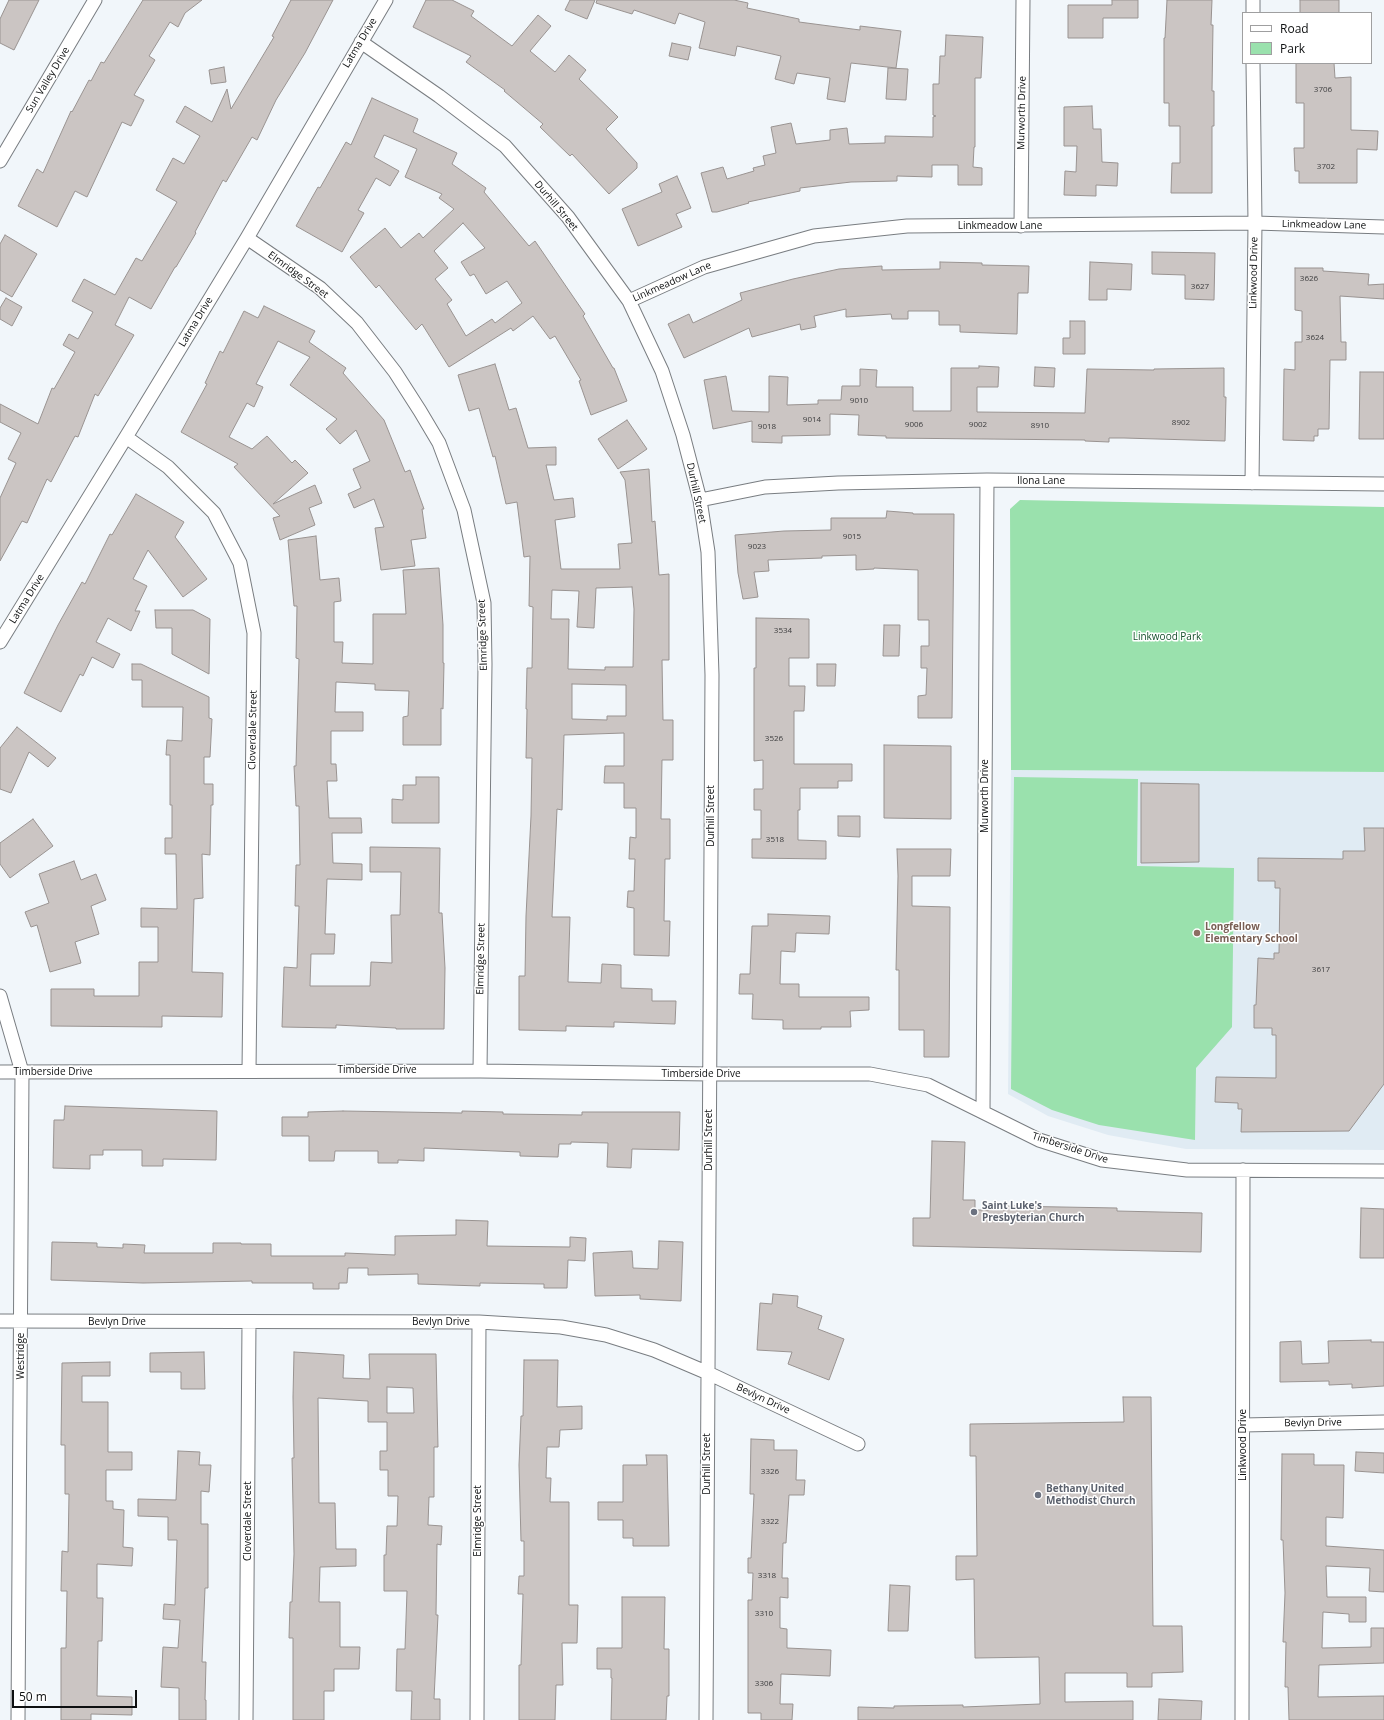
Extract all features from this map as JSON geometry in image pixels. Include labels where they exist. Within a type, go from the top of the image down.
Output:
[{"type":"street","name":"Sun Valley Drive","points":[[0,161],[95,0]]},
{"type":"street","name":"Latma Drive","points":[[0,642],[247,238],[386,0]]},
{"type":"street","name":"Murworth Drive","points":[[1021,226],[1023,0]]},
{"type":"street","points":[[1253,0],[1253,12]]},
{"type":"street","name":"Durhill Street","points":[[361,42],[439,96],[505,146],[568,217],[629,301],[662,371],[683,435],[700,500],[708,552],[712,668],[706,1720]]},
{"type":"street","name":"Linkwood Drive","points":[[1252,483],[1255,223],[1253,64]]},
{"type":"street","name":"Linkmeadow Lane","points":[[629,301],[704,267],[814,236],[907,226],[1255,223],[1384,227]]},
{"type":"street","name":"Elmridge Street","points":[[247,238],[320,288],[357,323],[395,372],[439,443],[464,510],[484,603],[485,664],[480,1070]]},
{"type":"street","name":"Cloverdale Street","points":[[126,438],[168,467],[214,513],[240,563],[254,634],[249,1070]]},
{"type":"street","name":"Murworth Drive","points":[[983,1111],[986,480]]},
{"type":"street","name":"Ilona Lane","points":[[700,500],[765,487],[838,483],[986,480],[1384,484]]},
{"type":"street","name":"Westridge","points":[[0,996],[22,1072],[18,1720]]},
{"type":"street","name":"Timberside Drive","points":[[0,1072],[480,1070],[710,1074],[870,1074],[928,1085],[1039,1140],[1102,1160],[1187,1170],[1384,1171]]},
{"type":"street","name":"Linkwood Drive","points":[[1242,1720],[1243,1170]]},
{"type":"street","name":"Bevlyn Drive","points":[[0,1321],[479,1322],[561,1327],[606,1335],[654,1350],[708,1373],[858,1444]]},
{"type":"street","name":"Cloverdale Street","points":[[246,1720],[249,1322]]},
{"type":"street","name":"Elmridge Street","points":[[478,1720],[479,1322]]},
{"type":"street","name":"Bevlyn Drive","points":[[1243,1425],[1384,1422]]},
{"type":"shaded area","name":"Longfellow Elementary School","points":[[1011,770],[1384,772],[1384,1150],[1186,1149],[1108,1135],[1048,1116],[1008,1094]]},
{"type":"green space","name":"Linkwood Park","points":[[1020,500],[1384,507],[1384,772],[1011,770],[1010,509]]},
{"type":"green space","points":[[1014,777],[1138,779],[1137,866],[1234,868],[1232,1027],[1196,1068],[1195,1140],[1099,1125],[1052,1110],[1011,1089]]},
{"type":"building","points":[[9,0],[39,0],[14,50],[0,43],[0,19]]},
{"type":"building","points":[[143,0],[202,0],[185,13],[178,27],[170,22],[149,56],[155,60],[134,95],[144,100],[131,126],[122,122],[87,197],[75,191],[57,227],[18,206],[37,169],[43,173],[71,111],[72,112],[89,80],[91,81],[101,62],[104,63]]},
{"type":"building","points":[[291,0],[333,0],[305,53],[276,100],[257,140],[252,137],[226,182],[223,180],[195,232],[196,233],[151,309],[129,297],[115,325],[134,335],[98,396],[95,394],[78,437],[75,436],[51,482],[47,479],[27,523],[22,521],[0,561],[0,498],[16,463],[8,459],[21,433],[0,422],[0,404],[38,424],[52,388],[54,389],[75,352],[63,345],[69,334],[78,339],[93,312],[72,301],[84,279],[115,295],[136,258],[142,261],[177,202],[156,190],[173,158],[184,164],[200,136],[176,122],[185,106],[212,122],[227,89],[231,109],[274,37],[272,36]]},
{"type":"building","points":[[426,0],[452,0],[474,11],[471,16],[512,46],[538,15],[551,26],[530,51],[555,72],[569,55],[586,70],[579,79],[618,117],[606,129],[637,163],[637,168],[609,194],[572,154],[570,156],[540,127],[543,124],[504,91],[505,90],[466,62],[471,56],[413,27]]},
{"type":"building","points":[[570,0],[595,0],[587,19],[565,10]]},
{"type":"building","points":[[597,0],[734,0],[748,3],[747,8],[799,19],[799,22],[860,30],[860,26],[901,31],[896,68],[851,63],[845,102],[827,99],[830,78],[797,73],[794,84],[775,79],[781,56],[737,46],[735,56],[699,48],[705,22],[679,13],[675,24],[634,10],[632,14],[596,3]]},
{"type":"building","points":[[1112,0],[1138,0],[1138,18],[1103,18],[1103,38],[1068,38],[1068,5],[1112,5]]},
{"type":"building","points":[[1167,0],[1212,0],[1212,91],[1214,91],[1214,126],[1212,126],[1212,193],[1171,193],[1172,163],[1180,163],[1180,126],[1169,126],[1169,103],[1164,103],[1164,38]]},
{"type":"building","points":[[1300,0],[1339,0],[1339,12],[1300,12]]},
{"type":"building","points":[[946,35],[983,37],[981,78],[975,78],[975,147],[973,167],[982,168],[982,185],[958,185],[958,165],[932,165],[932,177],[897,176],[897,181],[851,182],[800,188],[800,191],[748,202],[749,203],[712,212],[701,173],[723,167],[727,179],[754,171],[753,168],[765,165],[763,156],[776,153],[771,127],[791,123],[796,144],[830,140],[830,130],[847,128],[849,144],[885,143],[885,136],[933,137],[933,117],[936,116],[933,115],[933,84],[939,84],[940,56],[945,56]]},
{"type":"building","points":[[672,43],[691,47],[688,60],[669,56]]},
{"type":"building","points":[[1296,64],[1334,64],[1335,78],[1351,77],[1351,130],[1378,131],[1377,150],[1357,149],[1357,183],[1299,183],[1299,171],[1295,171],[1294,148],[1304,148],[1304,103],[1296,103]]},
{"type":"building","points":[[224,67],[226,82],[211,84],[209,70]]},
{"type":"building","points":[[888,68],[908,69],[906,100],[886,99]]},
{"type":"building","points":[[372,98],[418,119],[413,132],[457,153],[452,164],[486,188],[484,192],[529,246],[535,241],[585,314],[583,316],[614,368],[627,401],[591,415],[579,381],[581,380],[555,336],[550,339],[533,316],[513,331],[511,328],[449,367],[422,324],[416,330],[379,285],[376,288],[350,257],[385,228],[401,248],[419,233],[423,238],[454,209],[439,198],[442,194],[405,177],[417,149],[384,135],[374,157],[399,171],[390,186],[376,178],[358,210],[364,213],[342,252],[296,226],[346,142],[351,145]],"holes":[[[463,223],[485,248],[461,262],[470,276],[474,274],[486,294],[507,281],[522,303],[495,323],[492,319],[466,336],[447,304],[452,300],[435,279],[448,268],[434,251]]]},
{"type":"building","points":[[1092,106],[1093,129],[1101,129],[1102,162],[1118,163],[1117,186],[1096,185],[1096,196],[1064,195],[1065,171],[1076,172],[1077,146],[1064,146],[1064,107]]},
{"type":"building","points":[[677,176],[691,208],[676,214],[682,227],[638,246],[622,209],[662,192],[659,184]]},
{"type":"building","points":[[5,235],[37,254],[12,297],[0,290],[0,244]]},
{"type":"building","points":[[1152,252],[1215,253],[1214,300],[1185,299],[1185,275],[1152,274]]},
{"type":"building","points":[[940,262],[1029,266],[1028,293],[1018,293],[1017,334],[960,332],[960,325],[939,325],[939,311],[908,311],[908,319],[892,319],[891,314],[846,317],[846,309],[814,316],[816,327],[801,330],[800,324],[752,337],[749,328],[684,358],[668,324],[689,314],[693,323],[742,300],[740,293],[793,279],[839,269],[882,266],[882,270],[940,269]]},
{"type":"building","points":[[1090,262],[1132,264],[1131,290],[1107,289],[1107,300],[1089,300]]},
{"type":"building","points":[[1295,268],[1323,268],[1323,271],[1369,274],[1368,285],[1384,284],[1384,299],[1340,296],[1341,342],[1346,342],[1346,360],[1330,360],[1329,429],[1318,429],[1318,436],[1314,436],[1314,441],[1283,440],[1284,369],[1295,370],[1295,342],[1302,342],[1302,311],[1295,310]]},
{"type":"building","points":[[6,298],[22,307],[12,326],[0,319],[0,308]]},
{"type":"building","points":[[264,306],[315,331],[309,342],[346,368],[343,373],[384,420],[405,472],[410,470],[424,509],[422,509],[426,538],[411,540],[415,566],[381,570],[375,528],[384,527],[374,499],[354,508],[348,494],[361,488],[353,469],[370,461],[356,430],[340,444],[326,429],[337,419],[290,385],[310,357],[278,341],[256,384],[263,387],[254,407],[247,403],[229,437],[252,449],[267,436],[292,463],[295,460],[308,473],[273,504],[315,485],[322,503],[309,508],[315,525],[280,540],[273,518],[280,516],[234,467],[238,464],[181,432],[207,384],[205,383],[220,351],[223,353],[244,311],[258,318]]},
{"type":"building","points":[[1070,321],[1085,321],[1085,354],[1063,354],[1063,338],[1070,338]]},
{"type":"building","points":[[495,364],[509,410],[516,408],[528,448],[556,447],[556,465],[546,465],[554,500],[573,498],[575,517],[555,520],[561,569],[620,569],[618,544],[632,543],[625,480],[620,472],[649,469],[652,522],[655,521],[659,575],[669,574],[669,660],[662,660],[663,720],[673,720],[673,760],[662,760],[661,819],[670,819],[670,859],[665,859],[664,921],[670,921],[669,956],[634,955],[634,908],[627,907],[628,891],[634,891],[635,859],[629,859],[630,837],[636,838],[636,808],[624,808],[624,783],[604,783],[605,766],[624,766],[624,733],[564,735],[562,810],[557,809],[552,917],[570,917],[568,982],[601,983],[602,964],[621,965],[621,988],[652,989],[652,1001],[676,1001],[675,1024],[614,1022],[614,1027],[566,1026],[566,1031],[519,1030],[519,976],[525,976],[526,916],[531,816],[532,758],[526,758],[527,668],[532,668],[533,607],[529,606],[530,556],[524,557],[517,502],[506,504],[495,456],[493,457],[479,408],[469,411],[458,375]],"holes":[[[632,587],[634,609],[633,667],[605,667],[605,670],[568,669],[569,619],[551,619],[552,590],[579,591],[577,627],[594,628],[596,588]],[[572,684],[626,685],[626,716],[607,716],[607,720],[572,719]]]},
{"type":"building","points":[[979,366],[999,367],[998,387],[977,387],[977,412],[1085,413],[1087,369],[1154,370],[1224,368],[1224,397],[1226,397],[1225,441],[1124,438],[1109,438],[1109,442],[1085,440],[886,438],[886,436],[858,435],[859,415],[830,414],[830,435],[782,436],[782,443],[752,442],[752,421],[713,429],[704,380],[726,376],[732,411],[769,412],[769,376],[788,377],[787,405],[818,404],[818,400],[841,400],[842,386],[860,386],[860,369],[877,370],[876,387],[913,387],[913,411],[951,411],[951,368],[979,368]]},
{"type":"building","points":[[1035,367],[1055,368],[1054,387],[1034,386]]},
{"type":"building","points":[[1360,372],[1384,372],[1384,439],[1359,439]]},
{"type":"building","points":[[627,420],[647,449],[618,469],[598,439]]},
{"type":"building","points":[[136,494],[184,522],[175,537],[207,579],[183,597],[148,550],[133,579],[147,586],[135,611],[140,611],[131,631],[108,618],[96,642],[120,654],[113,668],[92,657],[83,676],[80,674],[61,712],[24,693],[58,625],[82,582],[85,584],[110,534],[112,535]]},
{"type":"building","points":[[887,511],[913,514],[954,514],[952,718],[918,718],[918,696],[926,695],[927,668],[921,668],[921,646],[929,646],[929,620],[918,620],[918,570],[874,568],[856,570],[856,555],[768,560],[769,571],[754,572],[758,597],[743,599],[738,573],[735,535],[784,531],[831,530],[831,518],[886,518]]},
{"type":"building","points":[[316,536],[320,580],[339,578],[341,601],[334,602],[334,642],[343,642],[342,663],[373,664],[373,614],[406,614],[403,570],[439,568],[444,663],[443,709],[441,708],[441,745],[403,745],[403,717],[408,716],[409,691],[375,690],[375,684],[336,682],[335,712],[363,712],[363,731],[331,731],[331,764],[336,764],[337,781],[327,781],[329,818],[361,818],[362,833],[332,833],[333,863],[362,864],[362,880],[327,879],[325,934],[335,934],[334,954],[311,954],[310,986],[370,986],[371,962],[392,963],[391,915],[400,915],[401,872],[370,872],[370,847],[440,848],[439,913],[442,913],[445,968],[444,1029],[396,1029],[336,1025],[336,1028],[282,1027],[284,967],[297,968],[299,906],[295,906],[296,865],[300,865],[299,806],[296,806],[294,766],[296,766],[299,659],[296,658],[297,606],[294,606],[288,540]]},
{"type":"building","points":[[155,610],[193,610],[210,619],[209,674],[172,654],[172,628],[156,628]]},
{"type":"building","points":[[756,618],[809,619],[809,658],[789,658],[789,686],[805,686],[804,711],[794,711],[794,764],[852,764],[852,781],[838,781],[838,788],[800,788],[798,840],[826,841],[826,859],[752,858],[752,839],[761,839],[761,810],[754,810],[754,789],[763,789],[763,760],[754,761],[754,668],[756,668]]},
{"type":"building","points":[[884,625],[900,625],[899,656],[883,656]]},
{"type":"building","points":[[132,664],[141,664],[209,697],[209,718],[212,719],[210,757],[204,757],[204,784],[213,784],[210,855],[202,854],[203,898],[194,899],[192,972],[223,973],[222,1017],[162,1016],[162,1027],[51,1026],[51,989],[94,989],[94,996],[139,996],[139,962],[158,962],[158,927],[141,927],[141,908],[177,909],[176,854],[165,854],[165,838],[172,838],[172,805],[170,805],[170,755],[166,755],[167,740],[182,741],[183,707],[142,707],[142,680],[132,680]]},
{"type":"building","points":[[817,664],[836,664],[835,686],[817,686]]},
{"type":"building","points":[[17,727],[56,758],[48,767],[29,752],[11,793],[0,789],[0,748]]},
{"type":"building","points":[[884,745],[951,746],[951,819],[884,818]]},
{"type":"building","points":[[416,777],[439,777],[439,823],[392,823],[392,799],[403,800],[403,785],[416,785]]},
{"type":"building","points":[[1141,783],[1199,784],[1199,862],[1141,863]]},
{"type":"building","points":[[838,816],[860,816],[860,837],[838,836]]},
{"type":"building","points":[[33,819],[53,846],[10,878],[0,864],[0,843]]},
{"type":"building","name":"Longfellow Elementary School","points":[[1364,828],[1384,828],[1384,1084],[1349,1131],[1241,1132],[1242,1109],[1238,1109],[1238,1103],[1215,1102],[1216,1077],[1276,1078],[1276,1035],[1272,1035],[1272,1028],[1254,1028],[1254,1005],[1256,1005],[1258,958],[1274,959],[1274,953],[1279,953],[1280,888],[1275,888],[1275,881],[1258,881],[1258,858],[1343,859],[1343,851],[1365,851]]},
{"type":"building","points":[[897,849],[951,849],[950,876],[912,876],[912,906],[950,907],[949,1057],[924,1057],[924,1030],[899,1030],[899,970],[896,970],[898,876]]},
{"type":"building","points":[[74,861],[81,880],[96,874],[106,900],[91,906],[99,934],[75,942],[81,963],[50,972],[37,925],[31,927],[25,912],[49,903],[39,874]]},
{"type":"building","points":[[768,914],[830,916],[829,934],[796,933],[795,952],[781,951],[780,984],[799,984],[799,997],[869,997],[869,1010],[850,1011],[851,1027],[783,1029],[783,1020],[752,1019],[753,994],[739,994],[740,974],[750,974],[752,926],[768,926]]},
{"type":"building","points":[[65,1106],[217,1111],[216,1160],[163,1159],[163,1166],[142,1166],[142,1150],[103,1150],[103,1155],[90,1155],[90,1169],[53,1168],[54,1120],[64,1120]]},
{"type":"building","points":[[343,1111],[462,1113],[462,1111],[503,1112],[503,1114],[582,1115],[582,1112],[680,1112],[679,1150],[632,1149],[631,1168],[607,1167],[608,1143],[571,1142],[571,1144],[559,1144],[558,1157],[520,1156],[520,1152],[424,1148],[424,1161],[398,1160],[398,1163],[378,1163],[378,1151],[335,1151],[334,1161],[309,1161],[309,1136],[282,1136],[282,1117],[308,1117],[308,1112]]},
{"type":"building","points":[[932,1141],[965,1142],[963,1200],[975,1200],[975,1210],[1006,1210],[1006,1206],[1117,1208],[1117,1211],[1202,1213],[1201,1252],[913,1246],[913,1218],[930,1218]]},
{"type":"building","points":[[1361,1208],[1384,1209],[1384,1258],[1360,1258]]},
{"type":"building","points":[[456,1220],[488,1221],[487,1246],[570,1247],[570,1237],[586,1238],[585,1261],[568,1260],[567,1288],[544,1288],[544,1284],[480,1283],[480,1286],[418,1284],[418,1274],[368,1275],[368,1268],[348,1268],[347,1283],[339,1283],[339,1289],[313,1289],[313,1283],[252,1283],[252,1281],[143,1283],[51,1280],[52,1242],[97,1243],[97,1247],[123,1248],[123,1244],[145,1245],[144,1253],[213,1253],[213,1243],[241,1243],[271,1244],[271,1256],[345,1256],[345,1253],[395,1255],[395,1236],[456,1235]]},
{"type":"building","points":[[659,1241],[683,1242],[681,1301],[640,1299],[640,1295],[595,1296],[593,1253],[632,1251],[633,1268],[658,1269]]},
{"type":"building","points":[[773,1294],[798,1296],[797,1307],[822,1316],[818,1329],[844,1339],[829,1380],[788,1364],[792,1352],[757,1350],[760,1303],[772,1304]]},
{"type":"building","points":[[1371,1340],[1371,1342],[1384,1342],[1384,1386],[1352,1388],[1352,1384],[1329,1385],[1329,1381],[1280,1382],[1280,1342],[1301,1341],[1302,1364],[1329,1363],[1328,1341]]},
{"type":"building","points":[[204,1352],[205,1389],[181,1389],[181,1372],[150,1372],[150,1353]]},
{"type":"building","points":[[294,1352],[344,1355],[343,1378],[370,1379],[369,1354],[436,1354],[438,1447],[434,1447],[434,1497],[429,1497],[428,1525],[442,1526],[441,1545],[437,1544],[436,1615],[438,1615],[434,1699],[440,1699],[440,1720],[411,1720],[412,1691],[396,1691],[397,1649],[405,1649],[407,1591],[384,1591],[384,1555],[386,1555],[387,1526],[397,1526],[398,1496],[388,1496],[388,1470],[380,1470],[380,1451],[387,1451],[387,1422],[368,1422],[368,1401],[318,1398],[319,1503],[335,1503],[336,1549],[356,1549],[356,1566],[320,1567],[319,1602],[340,1602],[340,1647],[360,1647],[359,1669],[334,1669],[334,1691],[324,1691],[324,1720],[293,1720],[293,1638],[289,1638],[294,1554],[292,1458],[294,1458]],"holes":[[[387,1387],[413,1388],[414,1413],[387,1413]]]},
{"type":"building","points":[[524,1360],[558,1360],[557,1407],[582,1406],[582,1429],[560,1430],[559,1447],[547,1447],[546,1478],[551,1478],[550,1502],[569,1502],[569,1605],[578,1605],[577,1643],[562,1643],[563,1685],[556,1685],[555,1720],[519,1720],[519,1665],[521,1665],[523,1594],[518,1594],[519,1576],[524,1576],[524,1541],[521,1541],[519,1465],[521,1416],[523,1416]]},
{"type":"building","points":[[110,1362],[110,1376],[82,1376],[82,1402],[108,1402],[108,1452],[132,1452],[132,1470],[106,1470],[106,1501],[113,1501],[113,1509],[124,1510],[123,1547],[133,1548],[132,1566],[97,1564],[97,1598],[103,1598],[102,1641],[98,1641],[97,1696],[132,1697],[132,1715],[91,1714],[91,1720],[61,1720],[61,1648],[66,1648],[67,1591],[61,1591],[62,1551],[68,1552],[69,1494],[65,1494],[65,1445],[61,1445],[62,1363]]},
{"type":"building","points":[[1123,1397],[1151,1397],[1153,1626],[1182,1626],[1183,1672],[1152,1673],[1152,1687],[1127,1687],[1127,1673],[1065,1673],[1065,1702],[1133,1701],[1133,1720],[858,1720],[858,1707],[894,1708],[894,1706],[963,1705],[963,1707],[1040,1704],[1039,1657],[975,1658],[974,1579],[956,1580],[956,1556],[977,1556],[976,1456],[970,1456],[970,1424],[1124,1422]]},
{"type":"building","points":[[751,1439],[774,1440],[774,1450],[797,1450],[796,1480],[805,1480],[804,1495],[789,1495],[786,1543],[783,1543],[782,1578],[788,1578],[788,1598],[780,1597],[780,1628],[787,1629],[787,1648],[831,1650],[830,1676],[781,1674],[780,1704],[793,1704],[792,1720],[761,1720],[761,1713],[748,1713],[748,1600],[752,1600],[753,1573],[748,1573],[748,1558],[751,1558],[754,1494],[750,1494]]},
{"type":"building","points":[[178,1451],[200,1452],[199,1465],[211,1465],[209,1492],[201,1491],[201,1524],[208,1524],[208,1588],[205,1588],[202,1662],[206,1662],[206,1720],[179,1720],[179,1688],[161,1687],[163,1647],[178,1648],[180,1620],[163,1619],[164,1604],[175,1605],[177,1540],[168,1540],[168,1517],[138,1516],[138,1499],[176,1500]]},
{"type":"building","points":[[1356,1452],[1384,1453],[1384,1473],[1355,1471]]},
{"type":"building","points":[[1282,1454],[1314,1454],[1314,1465],[1344,1465],[1343,1518],[1326,1517],[1326,1546],[1384,1550],[1384,1592],[1369,1591],[1370,1568],[1326,1566],[1327,1597],[1366,1597],[1366,1622],[1349,1622],[1349,1614],[1323,1612],[1322,1648],[1371,1647],[1371,1628],[1384,1628],[1384,1663],[1319,1665],[1318,1697],[1384,1696],[1384,1720],[1289,1720],[1288,1687],[1285,1687],[1286,1642],[1283,1642],[1285,1593],[1283,1540],[1281,1540]]},
{"type":"building","points":[[646,1455],[667,1455],[669,1546],[633,1546],[633,1538],[623,1538],[623,1520],[598,1520],[598,1502],[623,1502],[623,1465],[647,1465]]},
{"type":"building","points":[[890,1585],[910,1586],[908,1631],[888,1631]]},
{"type":"building","points":[[622,1597],[665,1597],[664,1649],[669,1649],[669,1696],[667,1696],[666,1720],[611,1720],[611,1669],[597,1669],[597,1648],[622,1648]]},
{"type":"building","points":[[1159,1699],[1202,1701],[1201,1720],[1158,1720]]},
{"type":"place","name":"Longfellow Elementary School","points":[[1197,933]]},
{"type":"place","name":"Saint Luke's Presbyterian Church","points":[[974,1212]]},
{"type":"place","name":"Bethany United Methodist Church","points":[[1038,1495]]}]
